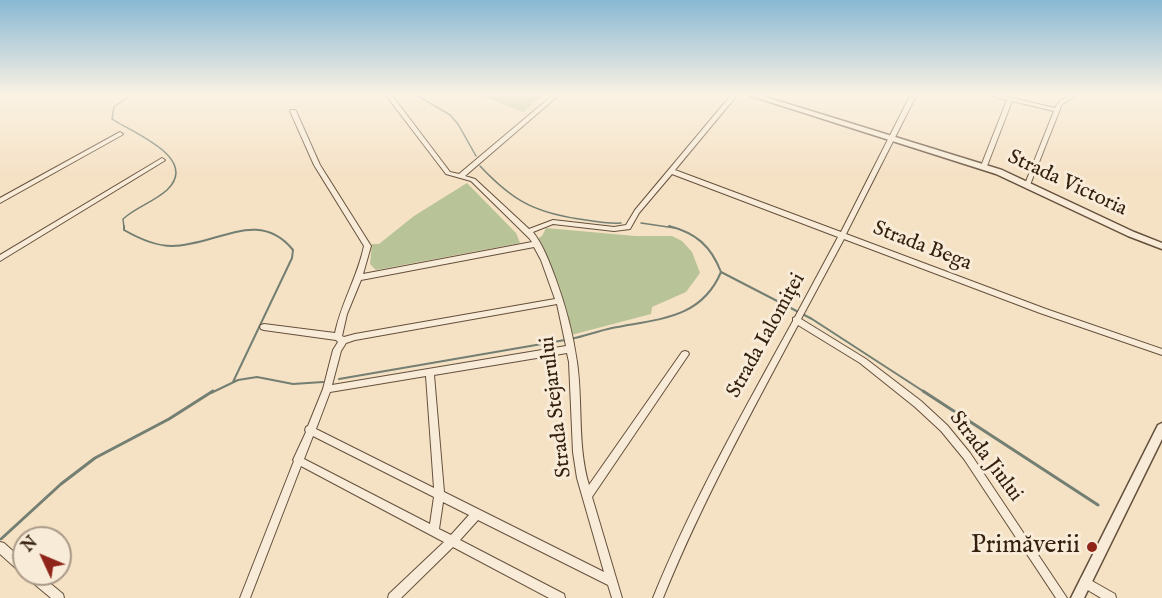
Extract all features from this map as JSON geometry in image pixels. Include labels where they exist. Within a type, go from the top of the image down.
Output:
[{"type":"street","points":[[245,598],[327,389],[340,339],[339,327],[366,255],[366,241],[317,165],[298,122]]},
{"type":"street","name":"Strada Stejarului","points":[[409,122],[447,172],[473,180],[537,244],[560,301],[574,375],[578,453],[586,496],[617,598]]},
{"type":"street","points":[[461,176],[524,122]]},
{"type":"street","points":[[527,232],[553,222],[624,229],[712,122]]},
{"type":"street","name":"Strada Victoria","points":[[840,122],[984,166],[1028,183],[1131,234],[1162,246]]},
{"type":"street","name":"Strada Ialomiței","points":[[658,598],[695,511],[900,122]]},
{"type":"street","points":[[984,166],[1001,122]]},
{"type":"street","points":[[1028,183],[1052,122]]},
{"type":"street","points":[[0,201],[120,134]]},
{"type":"street","points":[[0,258],[162,160]]},
{"type":"street","name":"Strada Bega","points":[[671,171],[1043,311],[1162,352]]},
{"type":"street","points":[[359,278],[537,244]]},
{"type":"street","points":[[264,327],[340,339],[560,301]]},
{"type":"street","name":"Strada Jiului","points":[[799,315],[863,361],[918,404],[944,428],[967,456],[1062,598]]},
{"type":"street","points":[[327,389],[430,372],[569,343]]},
{"type":"street","points":[[586,496],[685,354]]},
{"type":"street","points":[[430,372],[439,495],[434,532]]},
{"type":"street","points":[[1077,598],[1162,428]]},
{"type":"street","points":[[309,430],[613,582]]},
{"type":"street","points":[[298,460],[560,598]]},
{"type":"street","points":[[393,598],[452,541],[477,513]]},
{"type":"street","points":[[0,547],[12,558]]},
{"type":"street","points":[[1085,582],[1111,598]]},
{"type":"street","points":[[45,586],[59,598]]},
{"type":"green space","points":[[467,183],[516,233],[520,243],[376,270],[370,264],[372,244],[379,244],[414,216]]},
{"type":"green space","points":[[546,228],[635,236],[672,236],[682,241],[692,252],[700,273],[686,292],[652,307],[651,314],[571,335],[537,239],[542,236]]},
{"type":"waterway","points":[[117,122],[160,148],[170,157],[175,167],[175,178],[167,190],[123,219],[124,228]]},
{"type":"waterway","points":[[456,122],[476,156]]},
{"type":"waterway","points":[[480,166],[502,188],[536,208],[579,219],[621,223]]},
{"type":"waterway","points":[[641,223],[675,228]]},
{"type":"waterway","points":[[669,226],[687,232],[701,242],[712,255],[721,272]]},
{"type":"waterway","points":[[124,228],[141,239],[172,246],[236,232],[266,231],[280,237],[293,250],[292,258],[233,382]]},
{"type":"waterway","points":[[571,339],[676,315],[702,300],[721,272]]},
{"type":"waterway","points":[[721,272],[812,319],[926,393]]},
{"type":"waterway","points":[[339,379],[565,340]]},
{"type":"waterway","points":[[211,393],[238,380],[257,377],[293,384],[323,382]]},
{"type":"waterway","points":[[1,539],[61,484],[95,458],[169,419],[213,391]]},
{"type":"waterway","points":[[923,391],[1098,505]]},
{"type":"place","name":"Primăverii","points":[[1092,547]]}]
